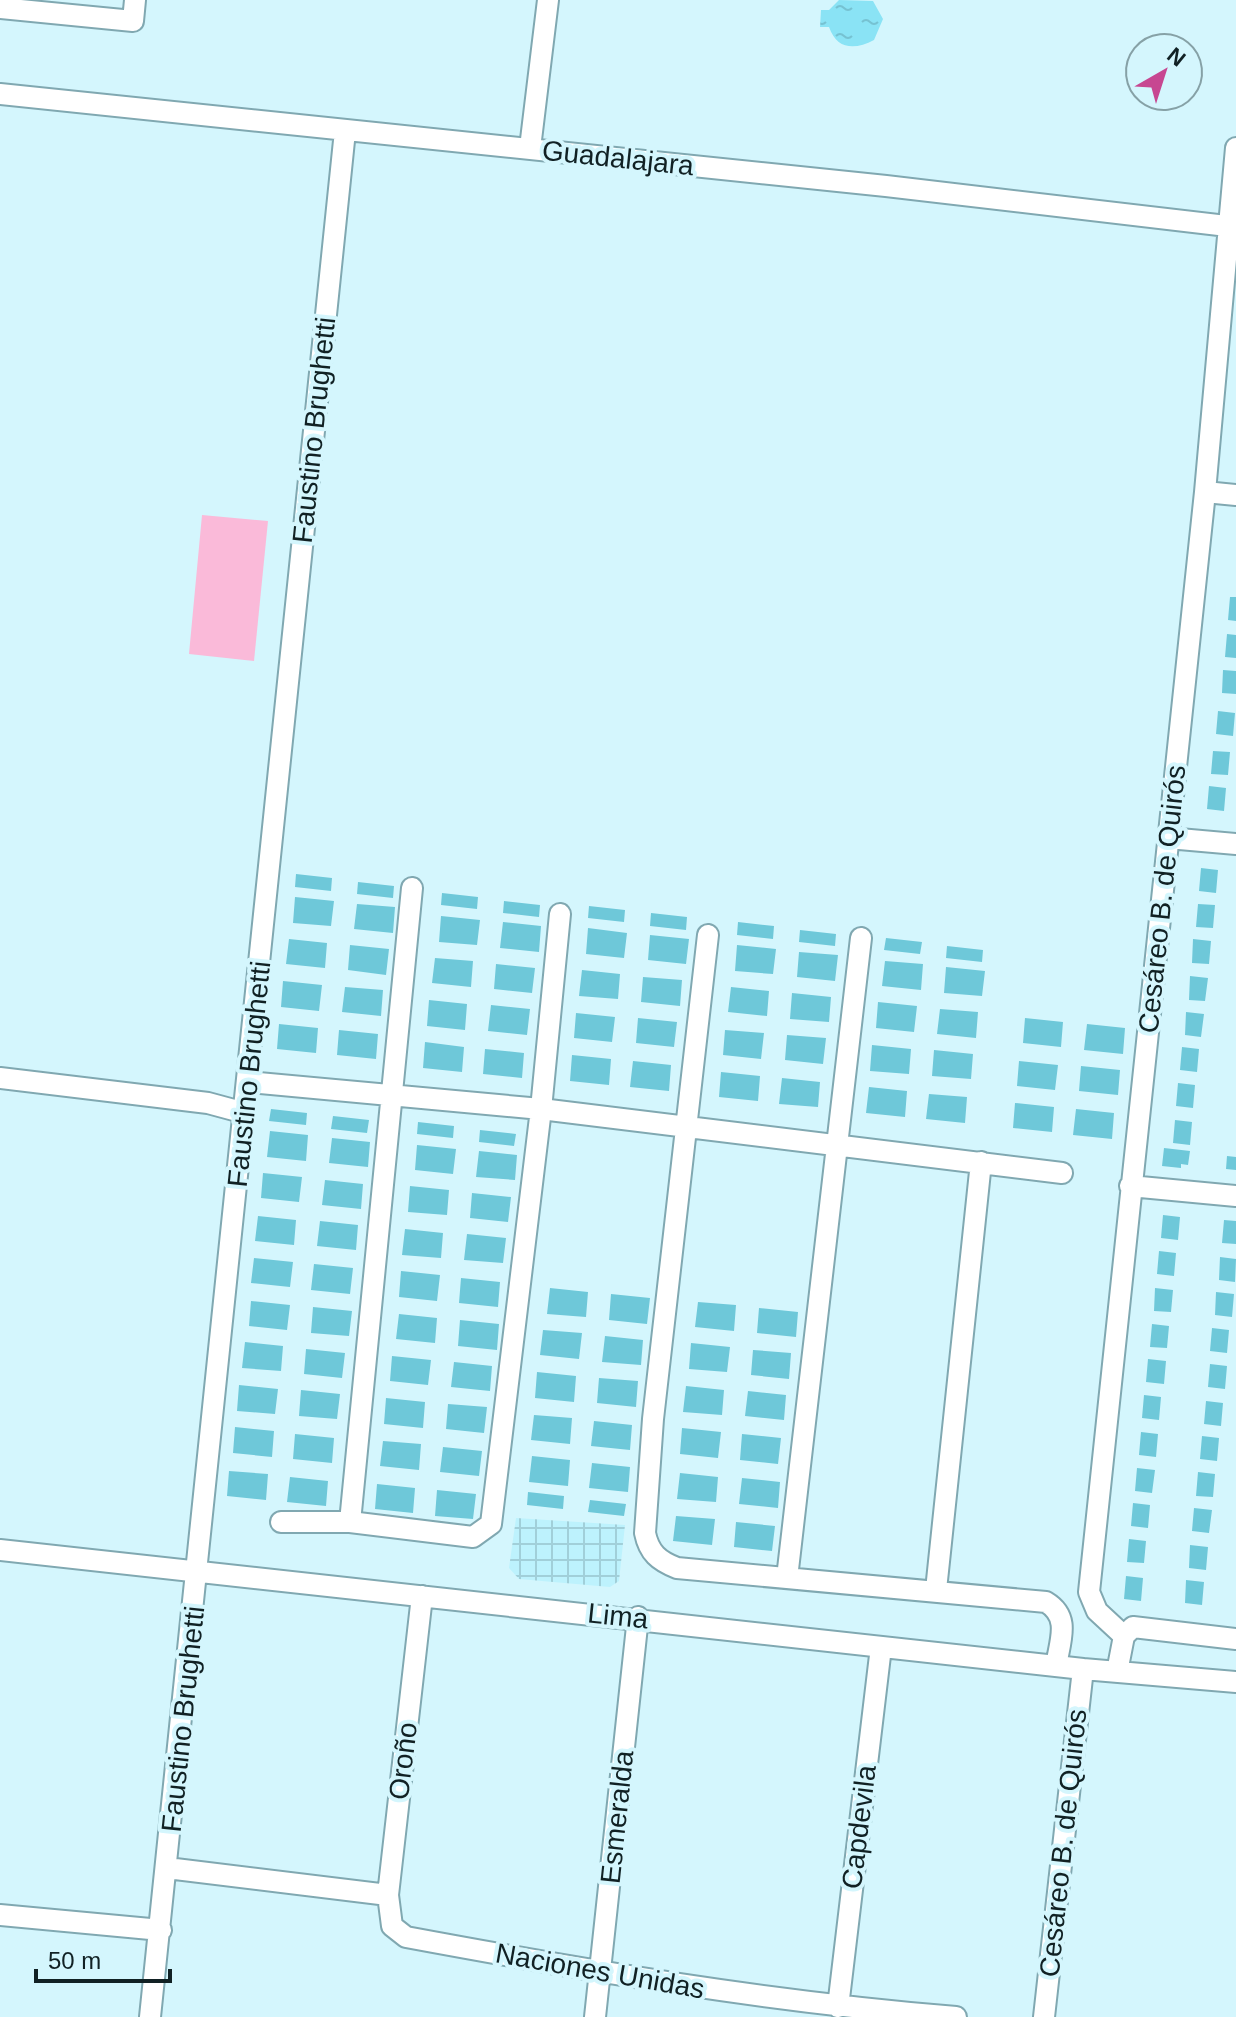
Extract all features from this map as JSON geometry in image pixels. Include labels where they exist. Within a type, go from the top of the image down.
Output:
[{"type":"street","points":[[0,8],[133,21],[135,0]]},
{"type":"street","points":[[530,148],[548,0]]},
{"type":"street","name":"Guadalajara","points":[[0,94],[530,148],[1232,227]]},
{"type":"street","name":"Faustino Brughetti","points":[[150,2017],[345,131]]},
{"type":"street","name":"Cesáreo B. de Quirós","points":[[1124,1636],[1097,1611],[1089,1592],[1232,227],[1236,148]]},
{"type":"street","points":[[1205,492],[1236,495]]},
{"type":"street","points":[[1168,838],[1236,844]]},
{"type":"street","points":[[350,1522],[412,888]]},
{"type":"street","points":[[281,1522],[350,1522],[473,1537],[491,1524],[541,1109],[560,914]]},
{"type":"street","points":[[708,935],[653,1419],[645,1533],[648,1548],[661,1562],[677,1568],[1046,1602],[1059,1610],[1063,1620],[1056,1666]]},
{"type":"street","points":[[787,1578],[861,938]]},
{"type":"street","points":[[0,1078],[208,1103],[245,1113]]},
{"type":"street","points":[[249,1082],[541,1109],[1062,1173]]},
{"type":"street","points":[[936,1590],[981,1162]]},
{"type":"street","points":[[1130,1186],[1236,1196]]},
{"type":"street","name":"Lima","points":[[0,1550],[638,1617],[1083,1669],[1236,1682]]},
{"type":"street","name":"Oroño","points":[[392,1926],[388,1895],[422,1596]]},
{"type":"street","name":"Esmeralda","points":[[595,2017],[638,1617]]},
{"type":"street","points":[[1117,1672],[1124,1636],[1133,1627],[1236,1639]]},
{"type":"street","name":"Capdevila","points":[[827,2010],[881,1647]]},
{"type":"street","name":"Cesáreo B. de Quirós","points":[[1044,2017],[1083,1669]]},
{"type":"street","points":[[167,1868],[388,1895]]},
{"type":"street","points":[[0,1915],[161,1930]]},
{"type":"street","name":"Naciones Unidas","points":[[392,1926],[406,1937],[827,2010],[956,2017]]},
{"type":"shaded area","points":[[202,515],[268,521],[254,661],[189,654]]},
{"type":"shaded area","points":[[516,1518],[625,1525],[619,1581],[610,1587],[519,1579],[509,1568]]},
{"type":"water","points":[[839,0],[873,1],[883,19],[874,40],[847,46],[832,35],[829,27],[820,27],[821,10],[829,10]]},
{"type":"building","points":[[1230,597],[1236,597],[1236,621],[1228,620]]},
{"type":"building","points":[[1227,634],[1236,635],[1236,658],[1225,657]]},
{"type":"building","points":[[1223,670],[1236,671],[1236,694],[1222,693]]},
{"type":"building","points":[[1218,711],[1235,713],[1233,736],[1216,734]]},
{"type":"building","points":[[1213,751],[1230,752],[1228,775],[1211,774]]},
{"type":"building","points":[[1209,786],[1226,788],[1224,811],[1207,809]]},
{"type":"building","points":[[1201,868],[1218,870],[1216,893],[1199,891]]},
{"type":"building","points":[[296,874],[332,878],[331,891],[295,887]]},
{"type":"building","points":[[358,882],[394,886],[393,898],[357,894]]},
{"type":"building","points":[[442,893],[478,897],[477,909],[441,905]]},
{"type":"building","points":[[295,897],[334,901],[331,926],[293,923]]},
{"type":"building","points":[[504,901],[540,905],[539,917],[503,913]]},
{"type":"building","points":[[357,904],[395,907],[393,933],[354,929]]},
{"type":"building","points":[[1198,904],[1215,905],[1213,928],[1196,927]]},
{"type":"building","points":[[589,906],[625,910],[624,922],[588,918]]},
{"type":"building","points":[[651,913],[687,917],[686,930],[650,926]]},
{"type":"building","points":[[441,916],[480,920],[477,945],[439,942]]},
{"type":"building","points":[[503,922],[541,926],[539,952],[500,948]]},
{"type":"building","points":[[738,922],[774,926],[773,939],[737,935]]},
{"type":"building","points":[[588,928],[627,933],[624,958],[586,954]]},
{"type":"building","points":[[800,930],[836,934],[835,946],[799,942]]},
{"type":"building","points":[[650,935],[689,939],[686,964],[648,960]]},
{"type":"building","points":[[886,938],[922,942],[920,954],[884,950]]},
{"type":"building","points":[[289,939],[327,943],[325,968],[286,964]]},
{"type":"building","points":[[1193,939],[1211,941],[1209,964],[1192,963]]},
{"type":"building","points":[[350,945],[389,949],[386,975],[348,970]]},
{"type":"building","points":[[737,945],[776,949],[773,974],[735,971]]},
{"type":"building","points":[[947,946],[983,950],[982,962],[946,958]]},
{"type":"building","points":[[799,952],[838,955],[835,981],[797,977]]},
{"type":"building","points":[[435,958],[473,961],[471,987],[432,983]]},
{"type":"building","points":[[885,961],[923,964],[921,990],[882,986]]},
{"type":"building","points":[[496,964],[535,968],[532,993],[494,989]]},
{"type":"building","points":[[946,967],[985,971],[982,996],[944,993]]},
{"type":"building","points":[[582,970],[620,974],[618,999],[579,996]]},
{"type":"building","points":[[1190,976],[1208,978],[1205,1001],[1189,1000]]},
{"type":"building","points":[[643,977],[682,980],[680,1006],[641,1002]]},
{"type":"building","points":[[283,981],[322,985],[319,1011],[281,1007]]},
{"type":"building","points":[[345,987],[383,990],[381,1016],[342,1012]]},
{"type":"building","points":[[731,987],[769,991],[767,1016],[728,1012]]},
{"type":"building","points":[[792,993],[831,997],[829,1022],[790,1019]]},
{"type":"building","points":[[429,1000],[467,1004],[465,1030],[427,1026]]},
{"type":"building","points":[[878,1002],[917,1006],[914,1032],[876,1028]]},
{"type":"building","points":[[491,1005],[530,1009],[527,1035],[488,1031]]},
{"type":"building","points":[[940,1009],[978,1012],[976,1038],[937,1034]]},
{"type":"building","points":[[1186,1012],[1204,1014],[1201,1037],[1185,1035]]},
{"type":"building","points":[[576,1013],[615,1017],[612,1042],[574,1038]]},
{"type":"building","points":[[638,1018],[677,1022],[674,1047],[636,1043]]},
{"type":"building","points":[[1025,1018],[1063,1022],[1061,1047],[1023,1043]]},
{"type":"building","points":[[279,1024],[318,1028],[316,1053],[277,1049]]},
{"type":"building","points":[[1087,1024],[1125,1028],[1123,1054],[1084,1050]]},
{"type":"building","points":[[339,1030],[378,1034],[376,1059],[337,1055]]},
{"type":"building","points":[[725,1030],[764,1033],[761,1059],[723,1055]]},
{"type":"building","points":[[787,1035],[826,1038],[823,1064],[785,1060]]},
{"type":"building","points":[[425,1042],[464,1047],[462,1072],[423,1068]]},
{"type":"building","points":[[872,1045],[911,1049],[909,1074],[870,1071]]},
{"type":"building","points":[[1182,1047],[1199,1049],[1197,1072],[1180,1070]]},
{"type":"building","points":[[485,1049],[524,1053],[522,1078],[483,1074]]},
{"type":"building","points":[[934,1050],[973,1054],[971,1079],[932,1076]]},
{"type":"building","points":[[572,1055],[611,1059],[609,1085],[570,1081]]},
{"type":"building","points":[[633,1061],[671,1065],[669,1091],[630,1087]]},
{"type":"building","points":[[1019,1061],[1058,1065],[1055,1090],[1017,1086]]},
{"type":"building","points":[[1081,1066],[1120,1070],[1118,1095],[1079,1091]]},
{"type":"building","points":[[721,1072],[760,1076],[758,1101],[719,1097]]},
{"type":"building","points":[[782,1078],[820,1082],[818,1107],[779,1104]]},
{"type":"building","points":[[1178,1083],[1195,1085],[1193,1108],[1176,1106]]},
{"type":"building","points":[[869,1087],[907,1091],[905,1117],[866,1113]]},
{"type":"building","points":[[929,1094],[967,1097],[965,1123],[926,1119]]},
{"type":"building","points":[[1015,1103],[1054,1107],[1052,1132],[1013,1128]]},
{"type":"building","points":[[271,1109],[307,1113],[306,1125],[269,1121]]},
{"type":"building","points":[[1076,1109],[1114,1113],[1112,1139],[1073,1135]]},
{"type":"building","points":[[333,1116],[369,1120],[367,1133],[331,1129]]},
{"type":"building","points":[[1175,1120],[1192,1122],[1190,1145],[1173,1143]]},
{"type":"building","points":[[418,1122],[454,1126],[453,1138],[417,1134]]},
{"type":"building","points":[[480,1130],[516,1134],[514,1146],[479,1142]]},
{"type":"building","points":[[270,1131],[308,1135],[306,1161],[267,1157]]},
{"type":"building","points":[[332,1138],[370,1142],[368,1167],[329,1163]]},
{"type":"building","points":[[417,1145],[456,1149],[453,1174],[415,1170]]},
{"type":"building","points":[[1164,1148],[1190,1151],[1188,1165],[1181,1164],[1181,1168],[1162,1166]]},
{"type":"building","points":[[479,1151],[517,1155],[515,1180],[476,1177]]},
{"type":"building","points":[[1227,1156],[1236,1157],[1236,1170],[1226,1169]]},
{"type":"building","points":[[263,1173],[302,1177],[299,1202],[261,1198]]},
{"type":"building","points":[[325,1180],[363,1184],[361,1209],[322,1205]]},
{"type":"building","points":[[410,1186],[449,1190],[447,1215],[408,1212]]},
{"type":"building","points":[[472,1193],[511,1197],[508,1222],[470,1218]]},
{"type":"building","points":[[1163,1215],[1180,1217],[1178,1240],[1161,1238]]},
{"type":"building","points":[[258,1216],[296,1220],[294,1245],[255,1241]]},
{"type":"building","points":[[1224,1220],[1236,1221],[1236,1244],[1222,1243]]},
{"type":"building","points":[[320,1221],[358,1225],[356,1250],[317,1246]]},
{"type":"building","points":[[405,1229],[443,1233],[441,1258],[402,1255]]},
{"type":"building","points":[[467,1234],[506,1238],[503,1263],[464,1260]]},
{"type":"building","points":[[1159,1251],[1176,1253],[1174,1276],[1157,1274]]},
{"type":"building","points":[[1220,1257],[1236,1259],[1235,1282],[1219,1280]]},
{"type":"building","points":[[254,1258],[293,1262],[290,1287],[251,1283]]},
{"type":"building","points":[[314,1264],[353,1268],[350,1294],[311,1290]]},
{"type":"building","points":[[401,1271],[440,1275],[437,1301],[399,1297]]},
{"type":"building","points":[[461,1278],[500,1282],[498,1307],[459,1303]]},
{"type":"building","points":[[550,1288],[588,1292],[586,1317],[547,1314]]},
{"type":"building","points":[[1155,1288],[1173,1290],[1171,1312],[1154,1311]]},
{"type":"building","points":[[1216,1292],[1234,1294],[1232,1317],[1215,1315]]},
{"type":"building","points":[[611,1294],[650,1298],[647,1324],[609,1320]]},
{"type":"building","points":[[251,1301],[290,1305],[287,1330],[249,1326]]},
{"type":"building","points":[[698,1302],[736,1305],[734,1331],[695,1327]]},
{"type":"building","points":[[313,1307],[352,1311],[349,1336],[311,1333]]},
{"type":"building","points":[[759,1308],[798,1312],[796,1337],[757,1333]]},
{"type":"building","points":[[399,1314],[437,1318],[435,1343],[396,1339]]},
{"type":"building","points":[[460,1320],[499,1324],[497,1350],[458,1346]]},
{"type":"building","points":[[1152,1324],[1169,1326],[1167,1348],[1150,1347]]},
{"type":"building","points":[[1212,1328],[1229,1330],[1227,1353],[1210,1351]]},
{"type":"building","points":[[543,1330],[582,1333],[579,1359],[540,1355]]},
{"type":"building","points":[[605,1336],[643,1340],[641,1365],[602,1362]]},
{"type":"building","points":[[245,1342],[283,1346],[281,1371],[242,1368]]},
{"type":"building","points":[[691,1343],[730,1347],[727,1372],[689,1369]]},
{"type":"building","points":[[306,1349],[345,1353],[342,1378],[304,1374]]},
{"type":"building","points":[[753,1350],[791,1353],[789,1379],[751,1375]]},
{"type":"building","points":[[392,1356],[431,1360],[428,1385],[390,1381]]},
{"type":"building","points":[[1148,1359],[1166,1361],[1164,1384],[1146,1382]]},
{"type":"building","points":[[454,1362],[492,1366],[490,1391],[451,1387]]},
{"type":"building","points":[[1210,1364],[1227,1366],[1225,1389],[1208,1387]]},
{"type":"building","points":[[537,1372],[576,1376],[574,1402],[535,1398]]},
{"type":"building","points":[[599,1378],[638,1381],[636,1407],[597,1403]]},
{"type":"building","points":[[239,1385],[278,1389],[275,1414],[237,1411]]},
{"type":"building","points":[[686,1386],[724,1390],[722,1415],[683,1412]]},
{"type":"building","points":[[301,1390],[340,1394],[337,1419],[299,1416]]},
{"type":"building","points":[[748,1391],[786,1395],[784,1420],[745,1416]]},
{"type":"building","points":[[1144,1395],[1161,1397],[1159,1420],[1142,1418]]},
{"type":"building","points":[[386,1398],[425,1402],[423,1428],[384,1424]]},
{"type":"building","points":[[1206,1401],[1223,1403],[1221,1426],[1204,1424]]},
{"type":"building","points":[[448,1404],[487,1407],[484,1433],[446,1429]]},
{"type":"building","points":[[534,1415],[572,1418],[570,1444],[531,1440]]},
{"type":"building","points":[[594,1421],[632,1425],[630,1450],[591,1446]]},
{"type":"building","points":[[235,1427],[274,1431],[272,1457],[233,1453]]},
{"type":"building","points":[[682,1428],[721,1432],[718,1458],[680,1454]]},
{"type":"building","points":[[1141,1432],[1158,1434],[1156,1457],[1139,1455]]},
{"type":"building","points":[[295,1434],[334,1438],[332,1463],[293,1459]]},
{"type":"building","points":[[742,1434],[781,1438],[778,1464],[740,1460]]},
{"type":"building","points":[[1202,1436],[1219,1438],[1217,1461],[1200,1459]]},
{"type":"building","points":[[383,1441],[421,1444],[419,1470],[380,1466]]},
{"type":"building","points":[[443,1447],[482,1451],[479,1476],[440,1472]]},
{"type":"building","points":[[532,1456],[570,1460],[568,1486],[529,1482]]},
{"type":"building","points":[[592,1463],[630,1467],[628,1492],[589,1488]]},
{"type":"building","points":[[1137,1468],[1155,1470],[1152,1493],[1135,1491]]},
{"type":"building","points":[[229,1471],[268,1474],[266,1500],[227,1496]]},
{"type":"building","points":[[1198,1472],[1215,1474],[1213,1497],[1196,1496]]},
{"type":"building","points":[[680,1473],[718,1477],[716,1502],[677,1499]]},
{"type":"building","points":[[290,1477],[328,1481],[326,1506],[287,1502]]},
{"type":"building","points":[[742,1478],[780,1482],[778,1508],[739,1504]]},
{"type":"building","points":[[377,1484],[415,1488],[413,1513],[375,1509]]},
{"type":"building","points":[[437,1490],[476,1494],[473,1519],[435,1516]]},
{"type":"building","points":[[528,1492],[564,1496],[563,1509],[527,1505]]},
{"type":"building","points":[[590,1500],[626,1504],[624,1516],[588,1512]]},
{"type":"building","points":[[1133,1503],[1150,1505],[1148,1528],[1131,1526]]},
{"type":"building","points":[[1194,1508],[1212,1510],[1209,1533],[1192,1531]]},
{"type":"building","points":[[676,1516],[715,1519],[712,1545],[673,1541]]},
{"type":"building","points":[[736,1522],[775,1526],[772,1551],[734,1547]]},
{"type":"building","points":[[1129,1539],[1146,1541],[1144,1563],[1127,1562]]},
{"type":"building","points":[[1190,1545],[1208,1547],[1206,1570],[1189,1568]]},
{"type":"building","points":[[1126,1576],[1143,1578],[1141,1601],[1124,1599]]},
{"type":"building","points":[[1186,1580],[1204,1582],[1202,1605],[1185,1603]]}]
